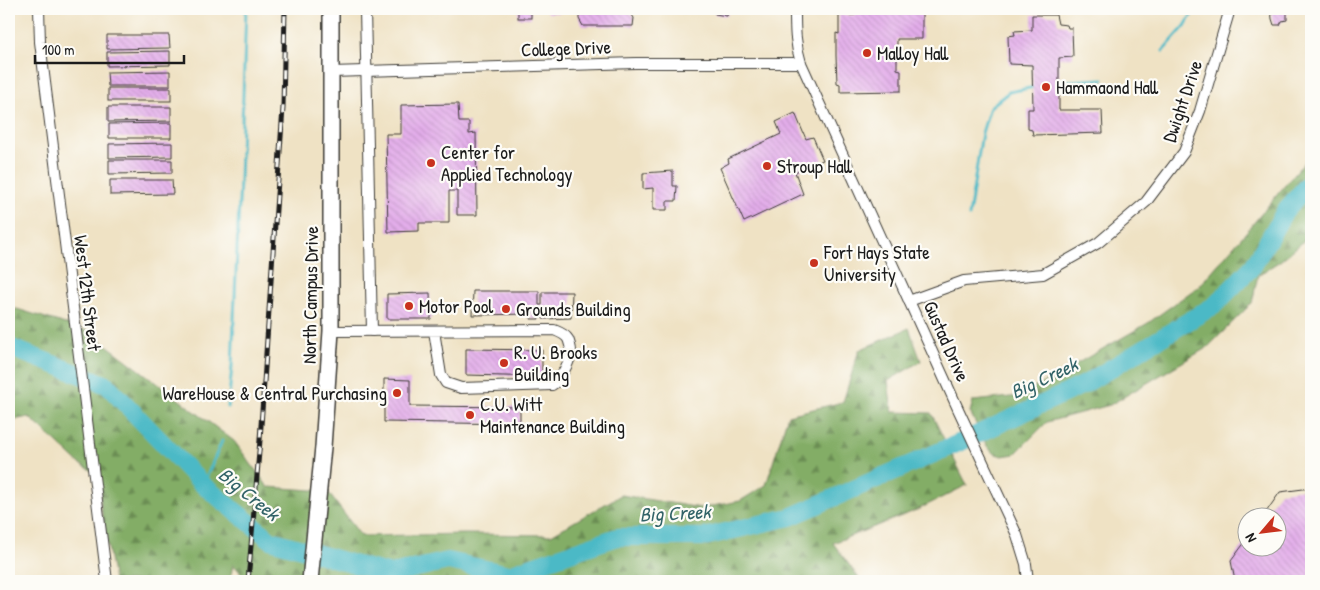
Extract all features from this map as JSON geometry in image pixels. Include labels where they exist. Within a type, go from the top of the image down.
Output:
[{"type":"main road","name":"North Campus Drive","points":[[310,581],[323,447],[331,331],[331,9]]},
{"type":"street","name":"West 12th Street","points":[[39,9],[40,42],[106,581]]},
{"type":"street","points":[[365,9],[372,331]]},
{"type":"street","name":"Gustad Drive","points":[[795,9],[795,38],[801,64],[1017,535],[1026,564],[1028,581]]},
{"type":"street","name":"Dwight Drive","points":[[909,301],[964,281],[1044,274],[1098,243],[1146,202],[1184,152],[1200,111],[1230,9]]},
{"type":"street","name":"College Drive","points":[[332,72],[636,63],[801,64]]},
{"type":"street","points":[[331,331],[554,330],[563,334],[568,339],[571,350],[562,375],[552,385],[461,388],[446,383],[441,375],[434,331]]},
{"type":"green space","points":[[1311,154],[1311,235],[1280,261],[1258,275],[1252,303],[1208,347],[1110,405],[1047,422],[1015,454],[1002,456],[993,453],[987,446],[970,412],[973,401],[1020,396],[1148,323],[1199,286]]},
{"type":"green space","points":[[17,309],[88,331],[234,441],[268,487],[327,491],[361,536],[551,535],[621,495],[701,508],[740,501],[766,485],[788,415],[843,402],[859,350],[909,328],[921,361],[888,381],[892,412],[931,413],[967,485],[917,510],[833,543],[861,581],[248,581],[233,564],[230,581],[114,581],[101,507],[100,475],[80,464],[29,417],[9,421],[9,310]]},
{"type":"building","points":[[518,9],[531,9],[531,18],[518,18]]},
{"type":"building","points":[[545,9],[560,9],[560,13],[548,13]]},
{"type":"building","points":[[579,9],[622,9],[621,12],[630,12],[634,18],[633,26],[583,26],[579,19]]},
{"type":"building","points":[[713,9],[729,9],[727,16],[715,14]]},
{"type":"building","name":"Malloy Hall","points":[[855,9],[922,9],[922,39],[897,39],[897,69],[901,70],[901,91],[840,92],[840,84],[837,83],[836,56],[836,33],[839,34],[839,15],[855,15]]},
{"type":"building","points":[[1271,9],[1287,9],[1287,20],[1282,21],[1280,25],[1274,25]]},
{"type":"building","name":"Hammaond Hall","points":[[1032,15],[1056,15],[1058,24],[1067,25],[1068,28],[1072,28],[1073,57],[1059,58],[1059,110],[1102,110],[1103,133],[1033,135],[1032,130],[1028,129],[1028,109],[1033,109],[1032,65],[1009,64],[1008,36],[1015,35],[1014,31],[1032,30]]},
{"type":"building","points":[[107,35],[169,35],[170,48],[107,49]]},
{"type":"building","points":[[170,51],[170,65],[107,66],[107,52]]},
{"type":"building","points":[[170,71],[170,86],[108,86],[107,72]]},
{"type":"building","points":[[108,88],[171,88],[171,101],[108,101]]},
{"type":"building","name":"Center for Applied Technology","points":[[458,104],[459,122],[469,122],[469,134],[476,133],[477,215],[457,215],[457,191],[449,191],[449,223],[419,223],[419,231],[388,232],[386,134],[401,134],[401,105]]},
{"type":"building","points":[[108,107],[171,107],[171,121],[108,122]]},
{"type":"building","name":"Stroup Hall","points":[[795,113],[806,139],[813,137],[823,160],[795,172],[803,194],[744,222],[720,168],[729,163],[728,159],[781,134],[776,122]]},
{"type":"building","points":[[171,123],[171,138],[109,138],[109,124]]},
{"type":"building","points":[[172,143],[172,157],[109,158],[109,144]]},
{"type":"building","points":[[109,160],[172,160],[172,173],[109,174]]},
{"type":"building","points":[[673,171],[673,186],[677,186],[676,201],[667,201],[667,210],[653,210],[653,188],[643,189],[643,173]]},
{"type":"building","points":[[110,180],[172,180],[173,194],[110,195]]},
{"type":"building","name":"Grounds Building","points":[[473,291],[539,291],[539,305],[542,305],[542,292],[572,292],[571,318],[543,319],[543,312],[539,312],[539,319],[531,319],[531,314],[472,315]]},
{"type":"building","name":"Motor Pool","points":[[430,293],[431,319],[387,319],[387,294]]},
{"type":"building","name":"R. U. Brooks Building","points":[[466,349],[542,350],[542,377],[466,375]]},
{"type":"building","points":[[384,379],[410,380],[410,406],[520,407],[520,424],[384,422]]},
{"type":"building","points":[[1311,488],[1311,581],[1235,581],[1231,561],[1238,552],[1238,558],[1288,558],[1288,508],[1269,508],[1280,492]]},
{"type":"waterway","points":[[228,407],[232,366],[246,9]]},
{"type":"waterway","points":[[1163,51],[1185,26],[1195,9]]},
{"type":"waterway","points":[[1056,83],[1103,79]]},
{"type":"waterway","points":[[969,216],[982,133],[990,107],[1009,92],[1035,87]]},
{"type":"waterway","name":"Big Creek","points":[[9,347],[107,385],[203,485],[271,540],[391,574],[448,561],[509,574],[617,537],[704,537],[790,517],[961,442],[1085,384],[1215,305],[1253,266],[1285,211],[1311,181]]},
{"type":"waterway","points":[[203,485],[222,441]]},
{"type":"railway","points":[[248,581],[260,440],[283,108],[285,9]]},
{"type":"place","name":"Malloy Hall","points":[[867,53]]},
{"type":"place","name":"Hammaond Hall","points":[[1046,87]]},
{"type":"place","name":"Center for Applied Technology","points":[[431,163]]},
{"type":"place","name":"Stroup Hall","points":[[767,166]]},
{"type":"place","name":"Fort Hays State University","points":[[814,263]]},
{"type":"place","name":"Motor Pool","points":[[409,306]]},
{"type":"place","name":"Grounds Building","points":[[506,309]]},
{"type":"place","name":"R. U. Brooks Building","points":[[504,363]]},
{"type":"place","name":"WareHouse & Central Purchasing","points":[[397,393]]},
{"type":"place","name":"C.U. Witt Maintenance Building","points":[[470,415]]}]
